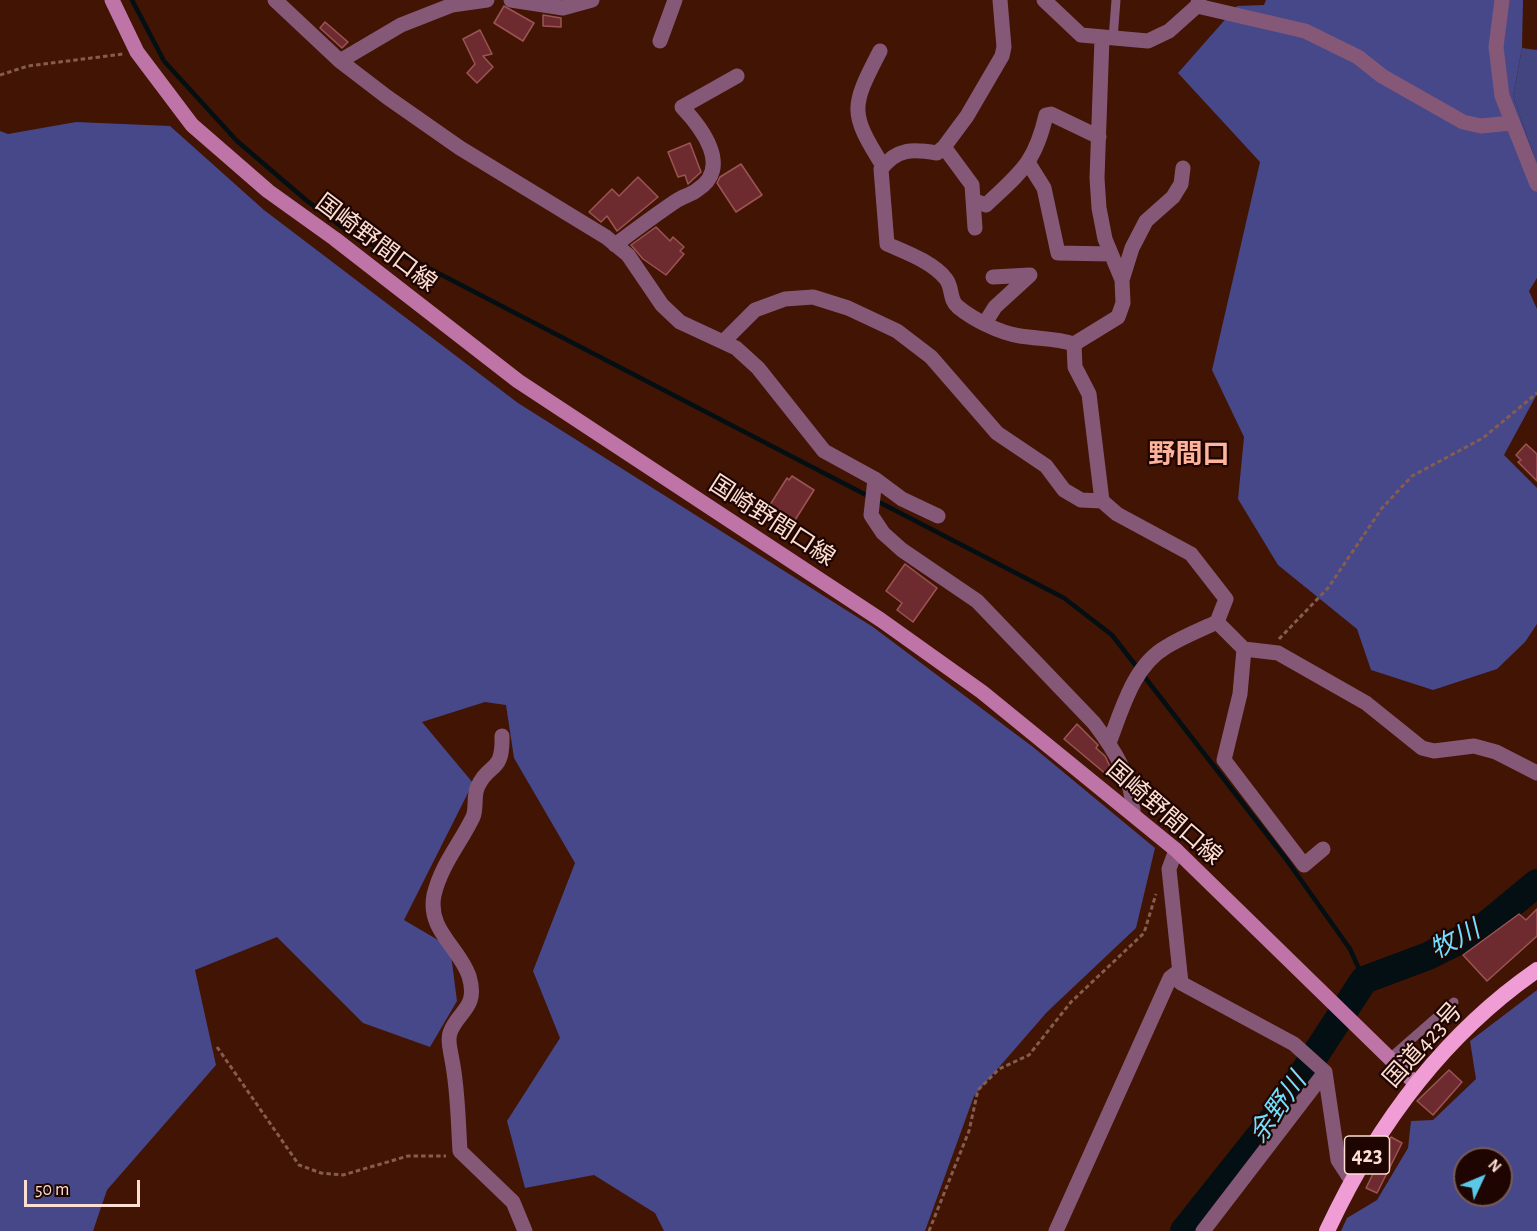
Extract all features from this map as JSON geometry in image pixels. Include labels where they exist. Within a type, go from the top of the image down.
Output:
[{"type":"highway","name":"国道423号","points":[[1327,1231],[1351,1180],[1415,1083],[1473,1023],[1537,970]]},
{"type":"main road","name":"国崎野間口線","points":[[112,0],[137,52],[192,125],[260,183],[518,381],[891,626],[982,692],[1176,850],[1415,1083]]},
{"type":"street","points":[[275,0],[340,61],[460,148],[628,255],[662,305],[680,322],[736,348],[758,368],[824,451],[875,479],[902,499],[938,516]]},
{"type":"street","points":[[340,61],[401,25],[452,5],[487,0]]},
{"type":"street","points":[[511,0],[563,8],[589,1]]},
{"type":"street","points":[[660,41],[675,0]]},
{"type":"street","points":[[1000,0],[1004,47],[1002,56],[967,116],[937,153],[911,148],[898,152],[881,169],[887,244],[929,265],[946,278],[952,300],[957,307],[985,323],[1017,336],[1060,339],[1074,344]]},
{"type":"street","points":[[1044,0],[1081,35],[1148,41],[1169,31],[1198,3],[1319,37],[1326,44],[1358,57],[1382,76],[1462,122],[1481,126],[1511,123]]},
{"type":"street","points":[[1502,0],[1496,47],[1502,96],[1537,184]]},
{"type":"street","points":[[1108,39],[1097,178],[1104,239],[1122,280]]},
{"type":"street","points":[[880,51],[862,87],[857,112],[861,131],[883,166]]},
{"type":"street","points":[[615,245],[679,198],[699,190],[710,175],[713,162],[710,143],[682,107],[737,76]]},
{"type":"street","points":[[975,201],[986,205],[1029,164],[1041,135],[1046,115],[1051,114],[1099,137]]},
{"type":"street","points":[[944,147],[972,185],[975,201],[975,228]]},
{"type":"street","points":[[1029,164],[1044,188],[1058,253],[1111,254]]},
{"type":"street","points":[[1074,344],[1118,316],[1123,303],[1122,280],[1132,248],[1146,221],[1173,197],[1181,184],[1183,168]]},
{"type":"street","points":[[985,323],[995,307],[1030,275],[993,277]]},
{"type":"street","points":[[723,342],[755,310],[785,299],[813,297],[848,308],[897,331],[932,357],[981,417],[997,433],[1046,466],[1064,490],[1081,500],[1102,501],[1117,514],[1191,554],[1226,600],[1217,622],[1164,648],[1151,659],[1132,685],[1109,742]]},
{"type":"street","points":[[1074,344],[1075,367],[1089,394],[1102,501]]},
{"type":"street","points":[[875,479],[871,515],[883,533],[902,550],[977,601],[1109,742],[1134,796],[1133,813]]},
{"type":"street","points":[[1217,622],[1244,649],[1278,653],[1366,703],[1422,748],[1434,751],[1474,746],[1496,752],[1537,773]]},
{"type":"street","points":[[1244,649],[1240,694],[1224,760],[1304,865],[1323,849]]},
{"type":"street","points":[[502,736],[500,762],[477,786],[474,816],[450,853],[434,895],[434,913],[439,930],[468,974],[471,991],[469,1003],[450,1032],[449,1041],[456,1077],[460,1150],[513,1202],[525,1231]]},
{"type":"street","points":[[1176,850],[1169,869],[1180,983],[1294,1044],[1325,1072],[1338,1160],[1351,1180]]},
{"type":"street","points":[[1056,1231],[1170,978],[1179,970]]},
{"type":"street","points":[[1203,1231],[1325,1072]]},
{"type":"lane","points":[[1108,39],[1116,0]]},
{"type":"lane","points":[[1390,1058],[1454,1002]]},
{"type":"path","points":[[0,75],[28,66],[137,52]]},
{"type":"path","points":[[1267,651],[1328,588],[1382,508],[1412,476],[1483,438],[1537,393]]},
{"type":"path","points":[[929,1231],[969,1131],[978,1090],[999,1069],[1029,1055],[1071,1002],[1144,933],[1157,891]]},
{"type":"path","points":[[217,1047],[299,1165],[321,1173],[343,1175],[408,1156],[457,1157],[462,1153]]},
{"type":"shaded area","points":[[1266,0],[1523,0],[1522,48],[1513,96],[1537,165],[1537,278],[1529,291],[1537,309],[1537,394],[1504,455],[1537,488],[1537,624],[1525,642],[1497,669],[1433,690],[1371,670],[1357,629],[1278,565],[1238,499],[1244,437],[1212,370],[1260,162],[1178,73],[1237,6],[1264,5]]},
{"type":"shaded area","points":[[1522,48],[1537,50],[1537,165],[1513,96]]},
{"type":"shaded area","points":[[76,122],[170,126],[264,210],[518,403],[873,627],[1033,747],[1155,848],[1136,928],[1047,1012],[974,1096],[925,1231],[664,1231],[655,1213],[594,1175],[525,1188],[507,1121],[560,1038],[533,971],[575,863],[514,758],[506,705],[485,702],[422,722],[473,783],[404,920],[450,947],[457,1001],[430,1047],[363,1023],[277,937],[195,970],[216,1065],[107,1190],[93,1231],[0,1231],[0,131],[8,134]]},
{"type":"shaded area","points":[[1537,990],[1537,1231],[1341,1231],[1347,1218],[1377,1200],[1408,1148],[1411,1121],[1433,1120],[1476,1079],[1470,1041]]},
{"type":"building","points":[[504,6],[534,23],[523,41],[494,23]]},
{"type":"building","points":[[543,15],[561,18],[561,27],[543,26]]},
{"type":"building","points":[[325,22],[348,42],[342,48],[320,28]]},
{"type":"building","points":[[480,30],[492,54],[483,56],[493,67],[477,83],[467,73],[475,64],[463,39]]},
{"type":"building","points":[[690,143],[701,172],[688,184],[685,175],[678,177],[668,152]]},
{"type":"building","points":[[741,164],[762,195],[736,212],[717,183],[720,177]]},
{"type":"building","points":[[638,177],[658,197],[617,231],[607,216],[601,222],[589,212],[612,189],[619,196]]},
{"type":"building","points":[[656,227],[670,241],[673,237],[684,247],[680,251],[684,254],[666,275],[643,259],[631,245]]},
{"type":"building","points":[[1526,444],[1537,454],[1537,481],[1518,462],[1521,460],[1516,455]]},
{"type":"building","points":[[792,476],[814,490],[790,528],[768,514],[771,510],[768,508],[787,478],[789,480]]},
{"type":"building","points":[[905,564],[937,588],[913,622],[897,610],[902,603],[886,591]]},
{"type":"building","points":[[1077,724],[1098,745],[1096,748],[1105,756],[1119,785],[1064,739]]},
{"type":"building","points":[[1537,909],[1537,936],[1487,981],[1463,955],[1519,914],[1526,920]]},
{"type":"building","points":[[1449,1070],[1462,1082],[1433,1115],[1417,1101]]},
{"type":"building","points":[[1391,1137],[1402,1143],[1377,1193],[1366,1188]]},
{"type":"waterway","points":[[132,0],[164,61],[237,141],[306,200],[359,240],[411,259],[870,497]]},
{"type":"waterway","points":[[877,501],[1064,598],[1112,635],[1286,859],[1350,949],[1364,980]]},
{"type":"waterway","name":"余野川","points":[[1184,1231],[1274,1118],[1364,980],[1428,956],[1480,930],[1537,883]]},
{"type":"district","name":"野間口","points":[[1189,455]]},
{"type":"water label","name":"牧川","points":[[1455,940]]}]
